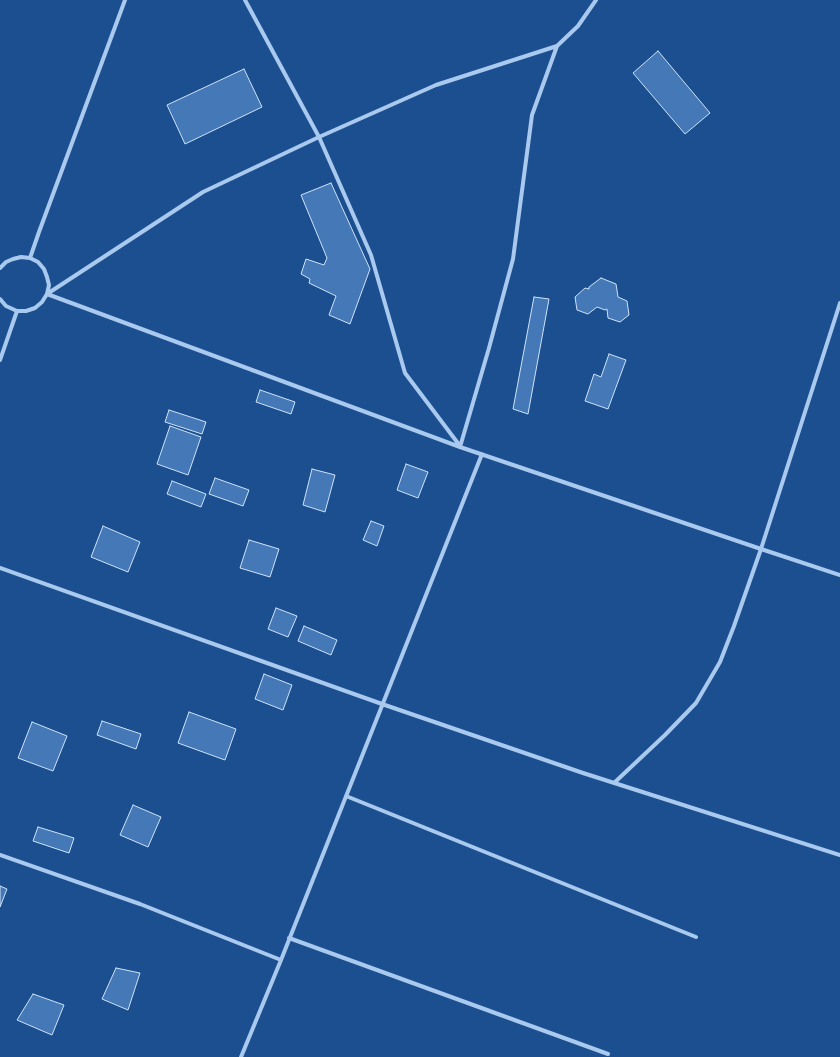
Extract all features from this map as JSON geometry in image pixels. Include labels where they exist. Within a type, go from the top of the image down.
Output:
[{"type":"street","points":[[30,258],[125,0]]},
{"type":"street","points":[[245,0],[319,137],[371,255],[404,373],[460,447]]},
{"type":"street","points":[[47,294],[202,192],[319,137],[436,85],[557,46],[578,26],[596,0]]},
{"type":"street","points":[[460,447],[513,259],[532,116],[557,46]]},
{"type":"street","points":[[0,268],[6,262],[13,259],[21,257],[30,258],[38,262],[44,269],[49,285],[47,294],[42,302],[35,308],[26,311],[16,311],[6,306],[0,299]]},
{"type":"street","points":[[47,294],[460,447],[840,575]]},
{"type":"street","points":[[614,783],[665,735],[696,703],[720,662],[761,549],[840,303]]},
{"type":"street","points":[[0,360],[16,311]]},
{"type":"street","points":[[242,1057],[482,454]]},
{"type":"street","points":[[0,568],[382,704],[614,783],[840,855]]},
{"type":"street","points":[[346,796],[696,937]]},
{"type":"street","points":[[0,855],[140,904],[281,960]]},
{"type":"street","points":[[289,938],[608,1054]]},
{"type":"building","points":[[658,51],[710,113],[685,134],[633,73]]},
{"type":"building","points":[[244,69],[262,107],[185,144],[167,105]]},
{"type":"building","points":[[331,183],[370,269],[350,324],[329,315],[336,296],[309,283],[310,279],[301,274],[306,259],[324,265],[327,258],[301,195]]},
{"type":"building","points":[[601,278],[616,284],[618,297],[627,301],[629,315],[620,322],[608,318],[607,309],[605,310],[597,307],[588,314],[577,310],[575,297],[585,288],[589,289],[589,287]]},
{"type":"building","points":[[534,297],[549,299],[528,414],[513,409]]},
{"type":"building","points":[[609,354],[626,360],[608,409],[585,401],[594,374],[601,377]]},
{"type":"building","points":[[260,390],[295,402],[291,414],[256,402]]},
{"type":"building","points":[[169,410],[206,422],[202,434],[165,422]]},
{"type":"building","points":[[170,426],[201,437],[188,475],[157,464]]},
{"type":"building","points":[[406,464],[428,472],[418,498],[397,490]]},
{"type":"building","points":[[312,469],[335,475],[325,512],[303,505]]},
{"type":"building","points":[[215,478],[249,490],[243,506],[209,494]]},
{"type":"building","points":[[172,481],[206,494],[201,507],[167,494]]},
{"type":"building","points":[[371,521],[384,526],[377,546],[363,540]]},
{"type":"building","points":[[103,526],[140,542],[128,572],[91,557]]},
{"type":"building","points":[[249,540],[279,549],[270,577],[240,568]]},
{"type":"building","points":[[276,608],[297,616],[288,637],[268,629]]},
{"type":"building","points":[[304,626],[337,640],[331,655],[298,641]]},
{"type":"building","points":[[264,674],[292,685],[283,710],[255,699]]},
{"type":"building","points":[[189,712],[236,729],[225,760],[178,743]]},
{"type":"building","points":[[102,721],[141,734],[136,749],[97,735]]},
{"type":"building","points":[[32,722],[67,736],[53,771],[18,758]]},
{"type":"building","points":[[133,805],[161,817],[148,847],[120,835]]},
{"type":"building","points":[[38,827],[74,838],[69,853],[33,841]]},
{"type":"building","points":[[0,886],[7,889],[0,907]]},
{"type":"building","points":[[116,968],[140,973],[128,1010],[102,999]]},
{"type":"building","points":[[33,994],[64,1005],[52,1035],[17,1020]]}]
